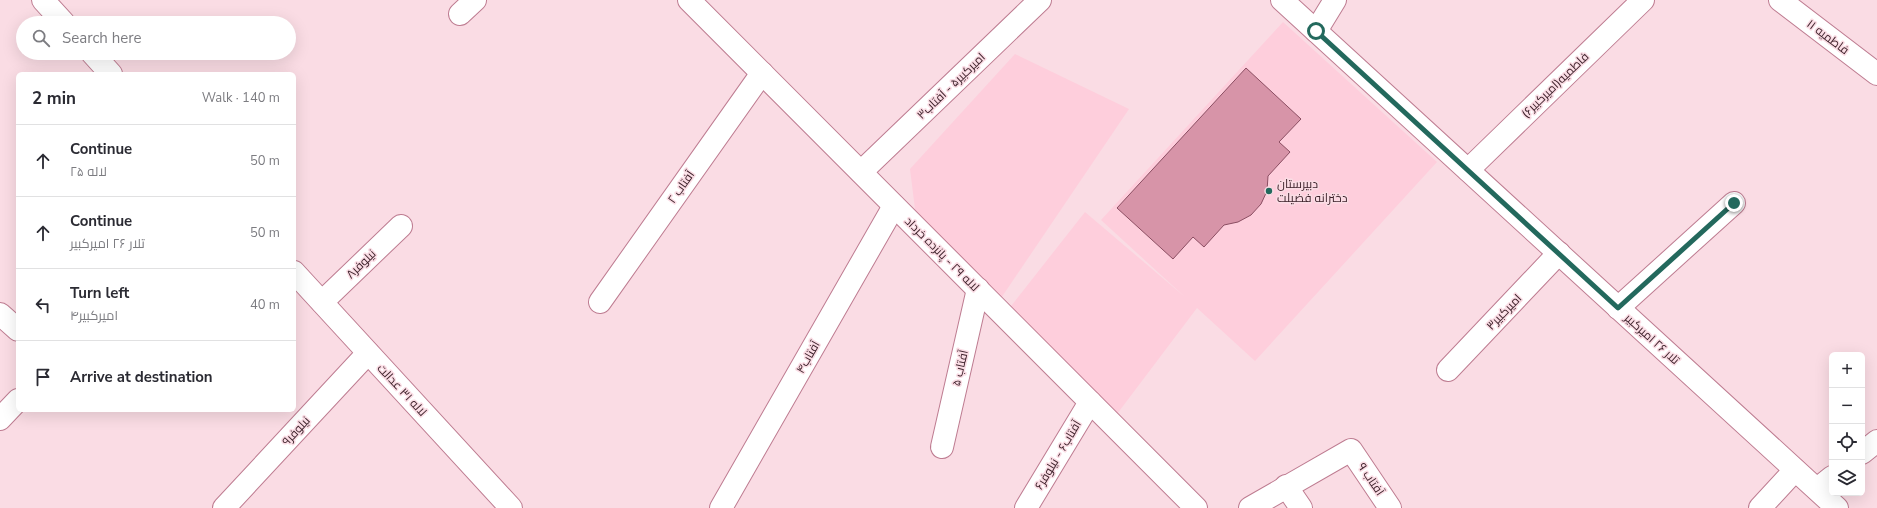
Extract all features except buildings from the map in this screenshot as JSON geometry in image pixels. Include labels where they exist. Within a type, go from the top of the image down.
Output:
[{"type":"street","points":[[43,0],[58,16]]},
{"type":"street","name":"لاله ۲۹ - پانزده خرداد","points":[[689,0],[1196,508]]},
{"type":"street","name":"امیرکبیر۵ - آفتاب۳","points":[[861,172],[1040,0]]},
{"type":"street","name":"تلار ۲۶ امیرکبیر","points":[[1282,0],[1795,470],[1824,483],[1837,508]]},
{"type":"street","points":[[1316,31],[1335,0]]},
{"type":"street","name":"فاطمیه(امیرکبیر۶)","points":[[1468,170],[1643,0]]},
{"type":"street","name":"فاطمیه ۱۱","points":[[1780,0],[1877,74]]},
{"type":"street","points":[[98,60],[109,72]]},
{"type":"street","name":"آفتاب ۲","points":[[600,302],[762,73]]},
{"type":"street","points":[[1618,308],[1734,203]]},
{"type":"street","name":"آفتاب۴","points":[[721,508],[894,206]]},
{"type":"street","name":"نیلوفر۸","points":[[322,302],[401,226]]},
{"type":"street","name":"امیرکبیر۳","points":[[1448,370],[1559,253]]},
{"type":"street","name":"لاله ۳۱ عدالت","points":[[296,274],[511,508]]},
{"type":"street","name":"آفتاب ۵","points":[[942,447],[978,290]]},
{"type":"street","points":[[0,314],[16,328]]},
{"type":"street","name":"نیلوفر۹","points":[[224,508],[368,353]]},
{"type":"street","points":[[0,419],[16,402]]},
{"type":"street","name":"آفتاب۶ - نیلوفر۶","points":[[1026,508],[1090,402]]},
{"type":"street","points":[[1865,451],[1877,441]]},
{"type":"street","name":"آفتاب ۹","points":[[1286,486],[1351,450],[1390,508]]},
{"type":"street","points":[[1760,508],[1795,470]]},
{"type":"street","points":[[1250,508],[1286,486],[1301,508]]},
{"type":"shaded area","name":"دبیرستان دخترانه فضیلت","points":[[1283,22],[1437,162],[1255,361],[1197,308],[1111,422],[1004,315],[1085,212],[1185,297],[1101,220]]},
{"type":"shaded area","points":[[1015,54],[1129,109],[991,313],[918,233],[910,169]]},
{"type":"place","name":"دبیرستان دخترانه فضیلت","points":[[1269,191]]},
{"type":"route","points":[[1316,31],[1618,308],[1734,203]]}]
